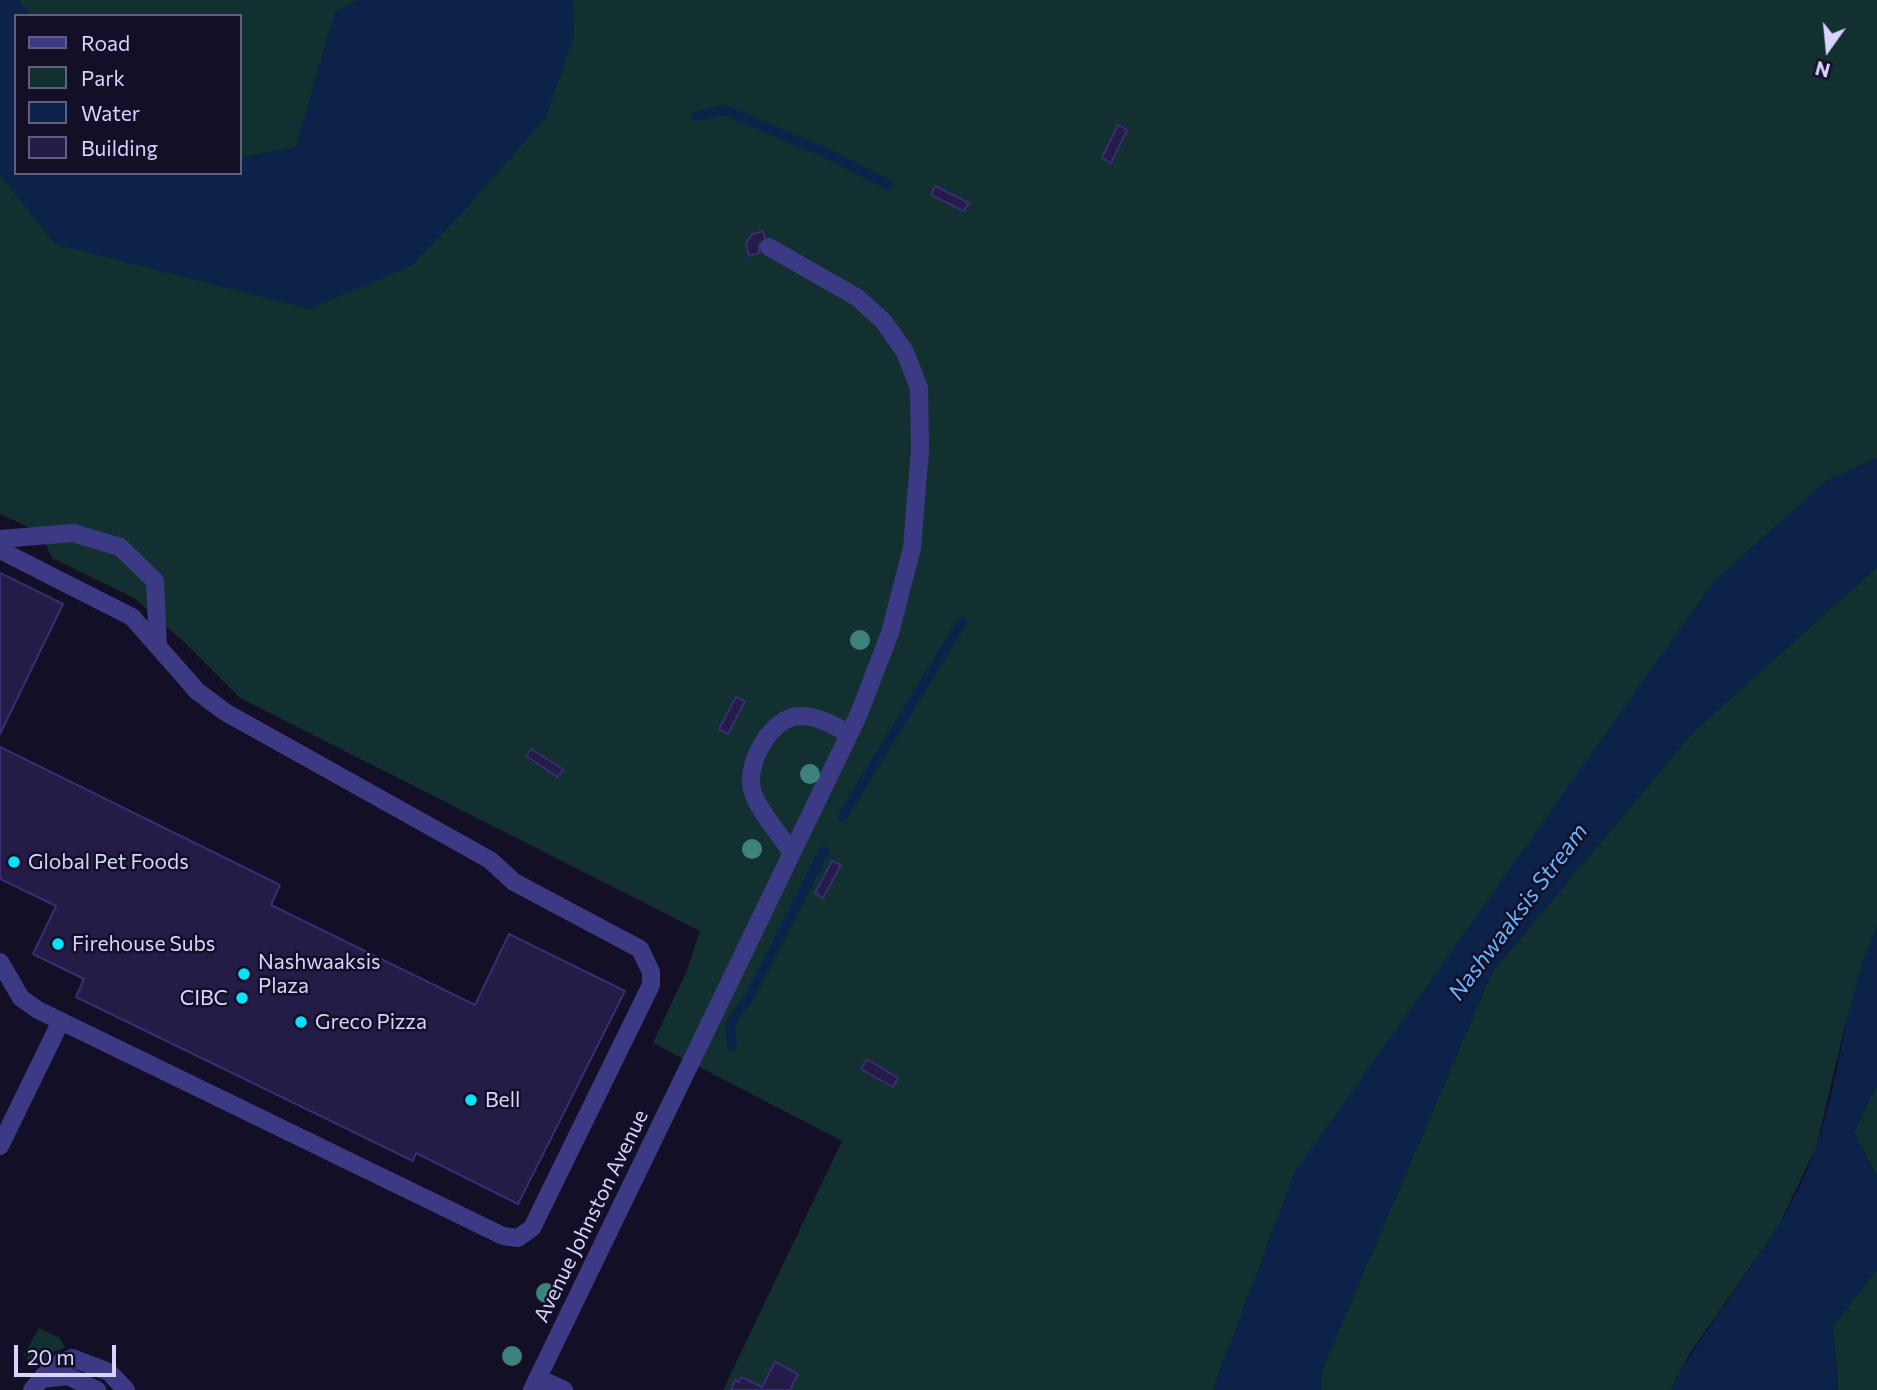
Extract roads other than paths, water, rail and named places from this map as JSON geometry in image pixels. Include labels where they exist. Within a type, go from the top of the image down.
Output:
[{"type":"street","name":"Avenue Johnston Avenue","points":[[535,1384],[849,734],[890,633],[912,548],[920,450],[919,387],[905,352],[884,321],[858,298],[769,247]]},
{"type":"street","points":[[0,539],[73,533],[120,547],[155,581],[158,646]]},
{"type":"street","points":[[0,550],[132,617],[197,691],[225,712],[490,860],[514,882],[640,949],[651,972],[651,985],[532,1228],[518,1238],[503,1236],[61,1021],[21,998],[0,962]]},
{"type":"street","points":[[792,853],[752,792],[754,763],[767,733],[793,716],[826,721],[849,734]]},
{"type":"street","points":[[0,1146],[61,1021]]},
{"type":"street","points":[[36,1385],[52,1366],[72,1358],[110,1372],[126,1390]]},
{"type":"street","points":[[36,1385],[68,1376],[97,1390]]},
{"type":"street","points":[[535,1384],[564,1390]]},
{"type":"water","points":[[0,0],[18,0],[28,14],[14,14],[14,175],[142,176],[242,175],[242,158],[296,147],[335,13],[357,0],[573,0],[574,36],[546,117],[467,208],[411,266],[309,309],[55,244],[0,175]]},
{"type":"water","name":"Nashwaaksis Stream","points":[[1877,458],[1877,567],[1693,732],[1492,972],[1321,1372],[1322,1390],[1213,1390],[1295,1172],[1713,582],[1826,481]]},
{"type":"water","points":[[1877,926],[1877,1084],[1854,1132],[1877,1177],[1877,1269],[1833,1326],[1838,1390],[1671,1390],[1707,1330],[1768,1242],[1803,1180],[1832,1092],[1857,980]]},
{"type":"waterway","points":[[696,116],[725,110],[826,153],[889,185]]},
{"type":"waterway","points":[[842,817],[962,622]]},
{"type":"waterway","points":[[732,1047],[730,1023],[749,998],[824,851]]},
{"type":"place","name":"Global Pet Foods","points":[[14,862]]},
{"type":"place","name":"Firehouse Subs","points":[[58,944]]},
{"type":"place","name":"Nashwaaksis Plaza","points":[[244,974]]},
{"type":"place","name":"CIBC","points":[[242,998]]},
{"type":"place","name":"Greco Pizza","points":[[301,1022]]},
{"type":"place","name":"Bell","points":[[471,1100]]}]
